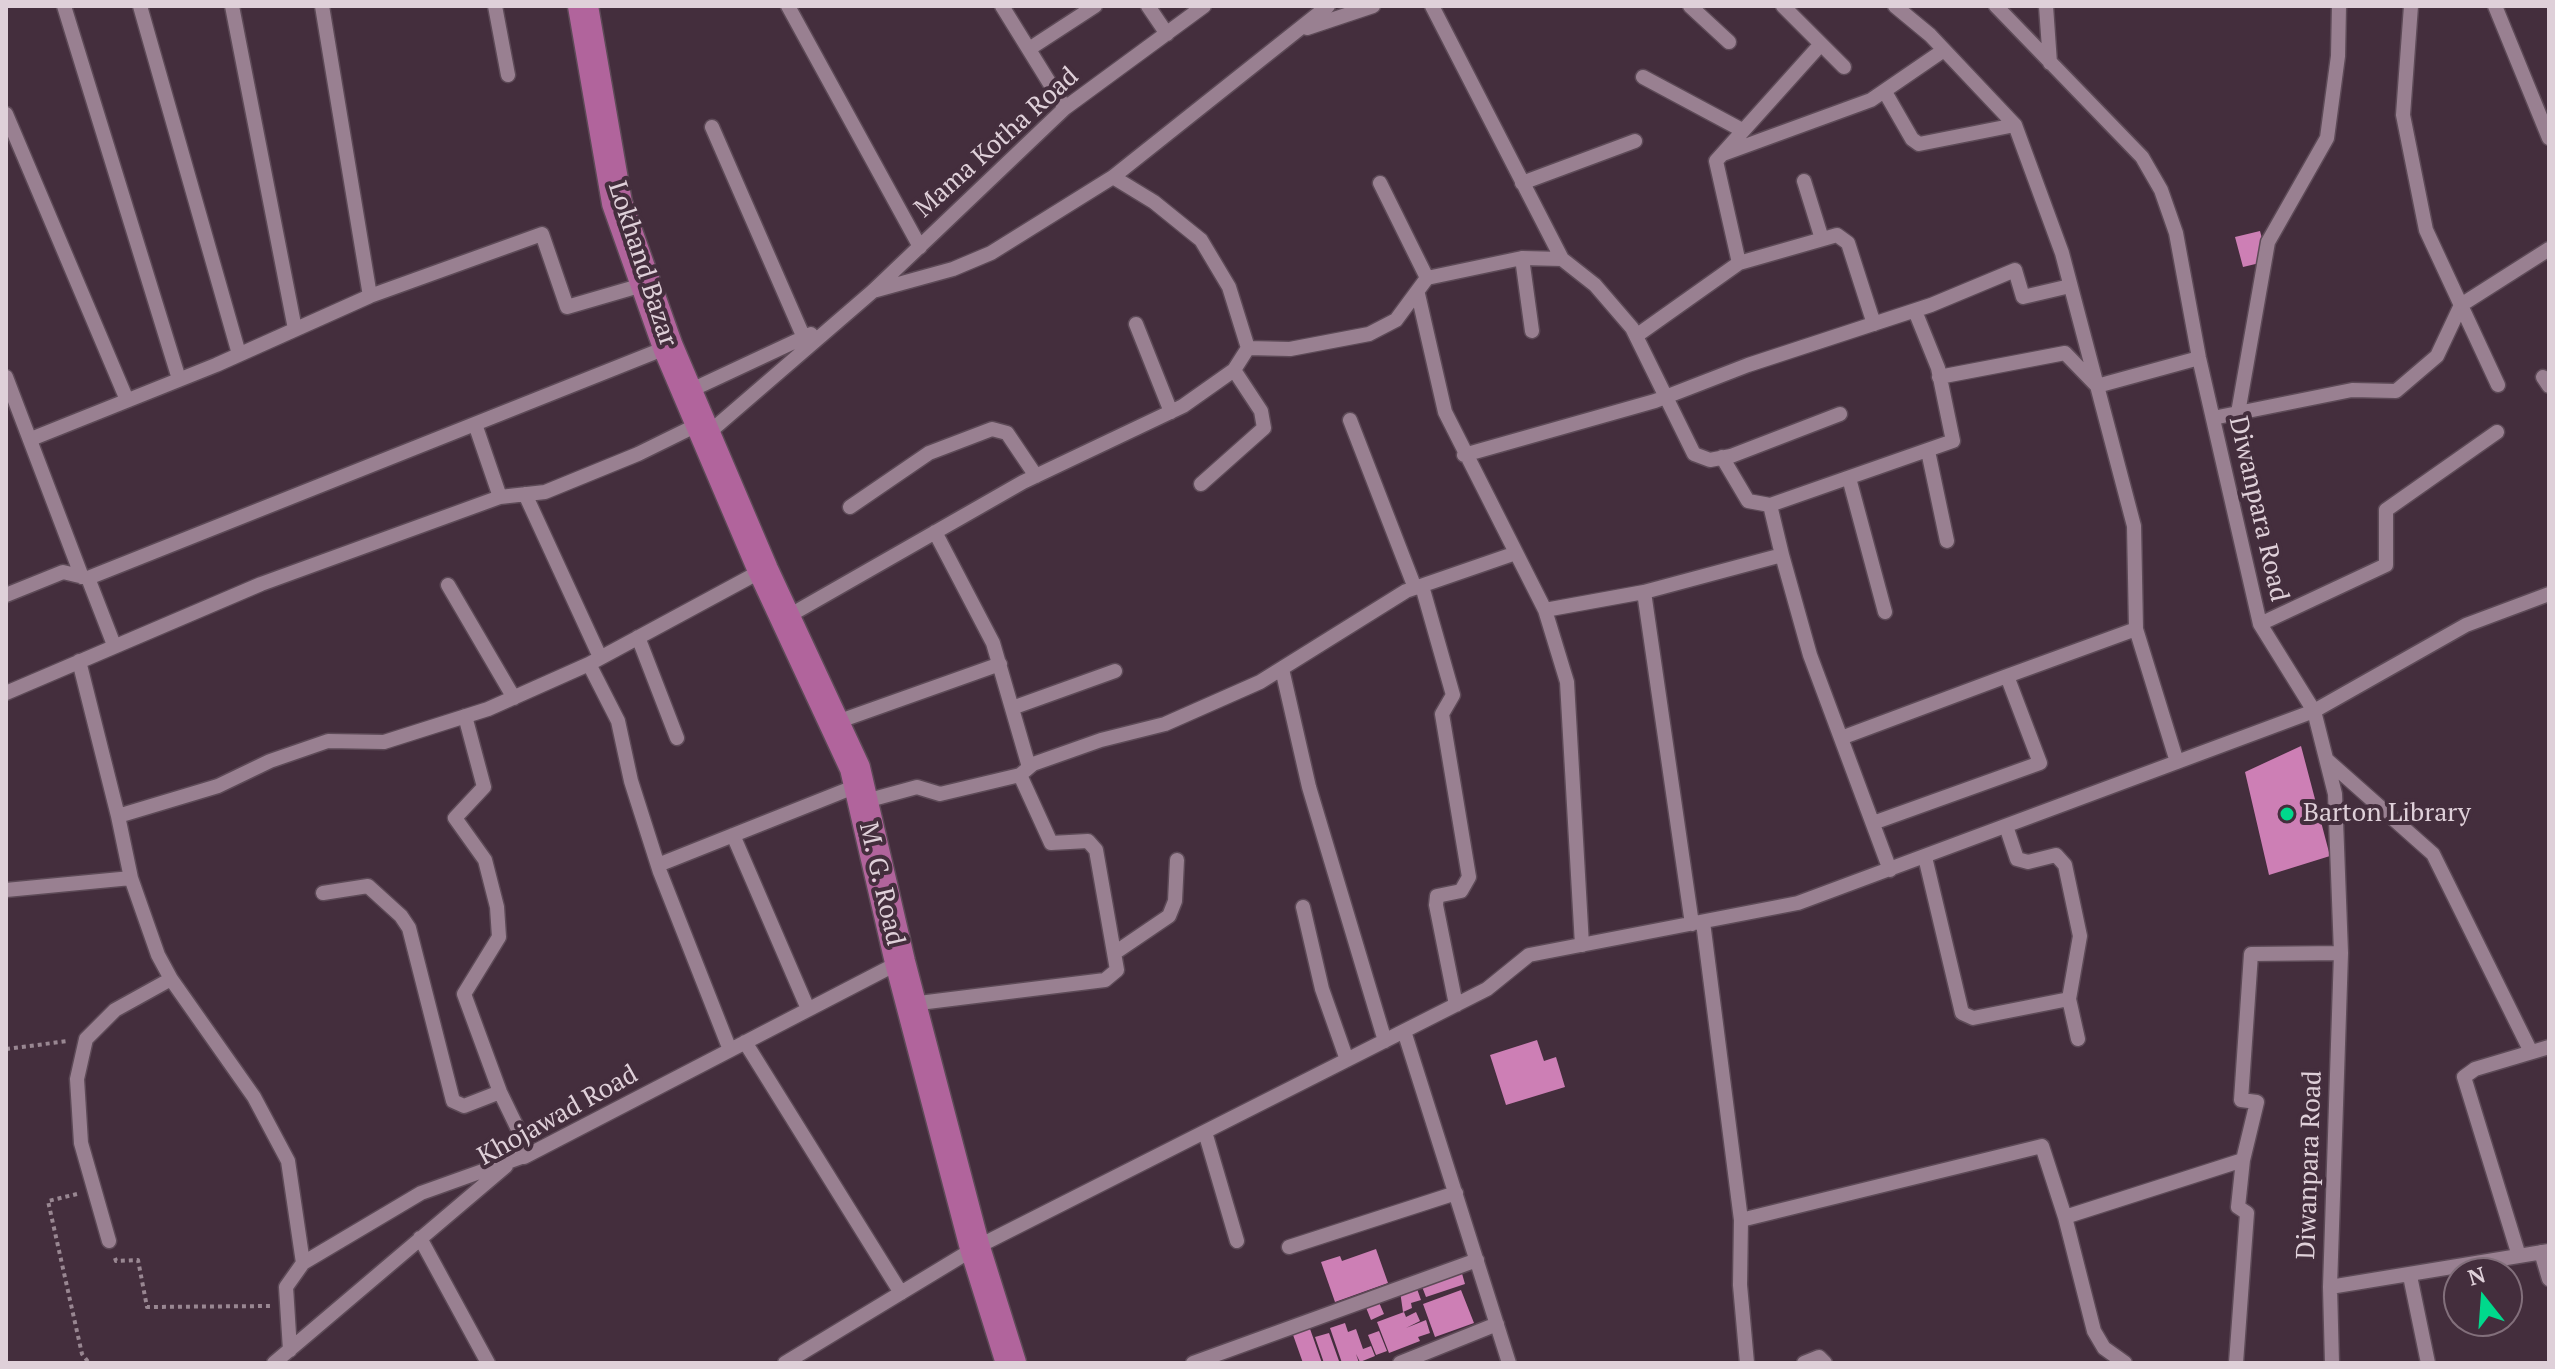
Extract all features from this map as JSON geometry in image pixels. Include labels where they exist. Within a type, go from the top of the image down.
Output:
[{"type":"main road","name":"Lokhand Bazar","points":[[583,6],[617,203],[668,347],[702,430]]},
{"type":"main road","name":"M. G. Road","points":[[702,430],[855,768],[911,1004],[975,1248],[1011,1363]]},
{"type":"street","points":[[64,6],[179,379]]},
{"type":"street","points":[[140,6],[239,354]]},
{"type":"street","points":[[232,6],[295,329]]},
{"type":"street","points":[[322,6],[370,296]]},
{"type":"street","points":[[495,6],[508,75]]},
{"type":"street","points":[[788,6],[920,247]]},
{"type":"street","points":[[1002,6],[1065,108]]},
{"type":"street","points":[[1029,49],[1095,6]]},
{"type":"street","points":[[1148,6],[1167,34]]},
{"type":"street","name":"Mama Kotha Road","points":[[6,693],[261,584],[500,497],[545,492],[702,430],[873,291],[1065,108],[1204,6]]},
{"type":"street","points":[[873,291],[953,269],[991,253],[1113,177],[1328,6]]},
{"type":"street","points":[[1295,32],[1373,6]]},
{"type":"street","points":[[1432,6],[1562,259],[1595,285],[1636,336],[1694,454],[1710,460],[1722,457],[1840,414]]},
{"type":"street","points":[[1690,6],[1729,42]]},
{"type":"street","points":[[1783,6],[1844,67]]},
{"type":"street","points":[[1895,6],[1944,50],[2015,125],[2070,286],[2134,526],[2136,629],[2177,762]]},
{"type":"street","name":"Diwanpara Road","points":[[1996,6],[2142,157],[2161,190],[2176,233],[2199,358],[2260,624],[2314,711],[2335,794],[2341,953],[2330,1287],[2332,1363]]},
{"type":"street","points":[[2046,6],[2050,63]]},
{"type":"street","points":[[2238,413],[2268,242],[2327,138],[2338,56],[2339,6]]},
{"type":"street","points":[[2411,6],[2403,115],[2426,230],[2498,385]]},
{"type":"street","points":[[2495,6],[2549,138]]},
{"type":"street","points":[[1739,263],[1716,167],[1719,155],[1821,44]]},
{"type":"street","points":[[1719,155],[1858,106],[1885,92],[1944,50]]},
{"type":"street","points":[[1643,77],[1742,130]]},
{"type":"street","points":[[1885,92],[1912,139],[1919,144],[2015,125]]},
{"type":"street","points":[[6,114],[127,400]]},
{"type":"street","points":[[712,127],[804,338]]},
{"type":"street","points":[[1522,183],[1635,141]]},
{"type":"street","points":[[785,618],[1036,476],[1171,412],[1234,370],[1248,348],[1229,287],[1201,240],[1154,202],[1113,177]]},
{"type":"street","points":[[1804,181],[1822,239]]},
{"type":"street","points":[[1380,183],[1427,278]]},
{"type":"street","points":[[31,439],[239,354],[370,296],[542,234],[567,307],[646,284]]},
{"type":"street","points":[[1636,336],[1739,263],[1837,235],[1848,243],[1874,324]]},
{"type":"street","points":[[2213,418],[2352,390],[2396,391],[2437,356],[2461,305],[2549,249]]},
{"type":"street","points":[[1248,348],[1290,349],[1369,334],[1396,320],[1427,278],[1522,258],[1562,259]]},
{"type":"street","points":[[1522,258],[1532,331]]},
{"type":"street","points":[[1464,455],[1664,397],[1748,365],[1915,311],[2015,270],[2023,297],[2070,286]]},
{"type":"street","points":[[1418,294],[1445,412],[1464,455],[1545,610],[1567,682],[1582,945]]},
{"type":"street","points":[[1722,457],[1748,501],[1770,505],[1953,441],[1939,377],[1915,311]]},
{"type":"street","points":[[1136,324],[1171,412]]},
{"type":"street","name":"Mama Kotha Road","points":[[687,392],[830,326]]},
{"type":"street","points":[[6,595],[63,572],[85,577],[668,347]]},
{"type":"street","points":[[1939,377],[2065,353],[2097,386]]},
{"type":"street","points":[[2097,386],[2199,358]]},
{"type":"street","points":[[1201,484],[1264,428],[1261,411],[1234,370]]},
{"type":"street","points":[[6,377],[114,645]]},
{"type":"street","points":[[1350,420],[1418,587],[1453,695],[1442,714],[1469,877],[1468,885],[1461,891],[1437,896],[1436,905],[1456,1005]]},
{"type":"street","points":[[475,424],[500,497]]},
{"type":"street","points":[[850,507],[929,453],[992,429],[1007,433],[1036,476]]},
{"type":"street","points":[[2260,624],[2386,565],[2386,510],[2497,432]]},
{"type":"street","points":[[1928,451],[1947,541]]},
{"type":"street","points":[[1849,478],[1885,612]]},
{"type":"street","points":[[525,494],[618,721],[631,781],[658,865],[730,1050]]},
{"type":"street","points":[[1770,505],[1810,655],[1890,870]]},
{"type":"street","points":[[911,1004],[1105,980],[1117,970],[1096,850],[1088,841],[1051,843],[1024,771],[1000,664],[987,630],[935,532]]},
{"type":"street","points":[[658,865],[733,835],[860,794],[917,787],[940,794],[1024,771],[1101,740],[1165,724],[1260,682],[1418,587],[1516,553]]},
{"type":"street","points":[[1545,610],[1644,592],[1782,555]]},
{"type":"street","points":[[118,816],[218,786],[270,761],[328,741],[384,742],[514,698],[595,661],[763,570]]},
{"type":"street","points":[[448,585],[514,698]]},
{"type":"street","points":[[1644,592],[1741,1220],[1740,1285],[1747,1363]]},
{"type":"street","points":[[785,1363],[975,1248],[1487,989],[1529,955],[1798,903],[2314,711],[2466,625],[2549,594]]},
{"type":"street","points":[[1841,738],[2136,629]]},
{"type":"street","points":[[638,637],[677,738]]},
{"type":"street","points":[[79,661],[131,878],[158,955],[171,979],[254,1097],[288,1161],[303,1263]]},
{"type":"street","points":[[834,723],[1000,664]]},
{"type":"street","points":[[1282,669],[1309,787],[1385,1041]]},
{"type":"street","points":[[1012,708],[1115,671]]},
{"type":"street","points":[[1873,823],[2040,763],[2007,676]]},
{"type":"street","points":[[290,1350],[286,1287],[303,1263],[421,1193],[530,1154],[500,1092],[464,994],[499,937],[497,907],[485,860],[455,818],[484,787],[465,716]]},
{"type":"street","points":[[2326,760],[2433,854],[2543,1051],[2475,1069],[2464,1077],[2519,1256]]},
{"type":"street","points":[[2006,826],[2017,859],[2028,862],[2056,855],[2065,865],[2080,936],[2069,999],[2078,1039]]},
{"type":"street","points":[[733,835],[808,1009]]},
{"type":"street","points":[[1925,857],[1962,1013],[1973,1018],[2069,999]]},
{"type":"street","points":[[1116,952],[1169,916],[1175,901],[1177,860]]},
{"type":"street","points":[[6,890],[131,878]]},
{"type":"street","points":[[323,893],[368,886],[401,916],[409,928],[453,1101],[464,1106],[500,1092]]},
{"type":"street","points":[[1303,907],[1322,989],[1347,1060]]},
{"type":"street","points":[[2236,1363],[2247,1213],[2238,1207],[2243,1160],[2257,1102],[2241,1100],[2251,954],[2341,953]]},
{"type":"street","name":"Khojawad Road","points":[[274,1363],[504,1167],[900,962]]},
{"type":"street","points":[[109,1241],[81,1143],[77,1079],[86,1039],[115,1010],[171,979]]},
{"type":"street","points":[[1404,1031],[1509,1363]]},
{"type":"street","points":[[745,1042],[901,1293]]},
{"type":"street","points":[[1205,1132],[1237,1241]]},
{"type":"street","points":[[1741,1220],[2042,1146],[2065,1217],[2094,1331],[2104,1348],[2125,1363]]},
{"type":"street","points":[[2065,1217],[2243,1160]]},
{"type":"street","points":[[1289,1247],[1456,1193]]},
{"type":"street","points":[[420,1238],[488,1363]]},
{"type":"street","points":[[2330,1287],[2545,1252],[2549,1279]]},
{"type":"street","points":[[1193,1363],[1477,1260]]},
{"type":"street","points":[[2410,1276],[2428,1363]]},
{"type":"street","points":[[1400,1363],[1497,1324]]},
{"type":"street","points":[[1804,1363],[1819,1357],[1825,1363]]},
{"type":"path","points":[[6,1049],[86,1039]]},
{"type":"path","points":[[89,1363],[82,1354],[48,1201],[95,1190]]},
{"type":"path","points":[[109,1241],[116,1261],[138,1260],[147,1307],[287,1306]]},
{"type":"building","points":[[2260,231],[2268,261],[2243,267],[2235,237]]},
{"type":"building","name":"Barton Library","points":[[2301,746],[2330,856],[2269,875],[2245,772]]},
{"type":"building","points":[[1537,1040],[1544,1061],[1556,1057],[1565,1087],[1506,1105],[1490,1055]]},
{"type":"building","points":[[1376,1249],[1388,1283],[1335,1302],[1321,1262],[1340,1256],[1342,1261]]},
{"type":"building","points":[[1461,1270],[1465,1284],[1426,1297],[1421,1284]]},
{"type":"building","points":[[1416,1286],[1421,1300],[1411,1303],[1412,1308],[1403,1312],[1400,1291]]},
{"type":"building","points":[[1461,1290],[1474,1323],[1435,1337],[1423,1304]]},
{"type":"building","points":[[1378,1300],[1384,1314],[1371,1320],[1365,1305]]},
{"type":"building","points":[[1404,1312],[1406,1317],[1416,1312],[1420,1321],[1406,1328],[1426,1320],[1430,1333],[1418,1337],[1420,1341],[1389,1353],[1377,1322]]},
{"type":"building","points":[[1345,1323],[1348,1332],[1356,1329],[1363,1349],[1371,1346],[1375,1356],[1360,1362],[1356,1354],[1359,1363],[1342,1363],[1330,1328]]},
{"type":"building","points":[[1309,1326],[1322,1363],[1303,1363],[1292,1332]]},
{"type":"building","points":[[1379,1331],[1387,1351],[1376,1355],[1368,1335]]},
{"type":"building","points":[[1329,1333],[1339,1361],[1324,1363],[1315,1337]]},
{"type":"place","name":"Barton Library","points":[[2287,814]]}]
